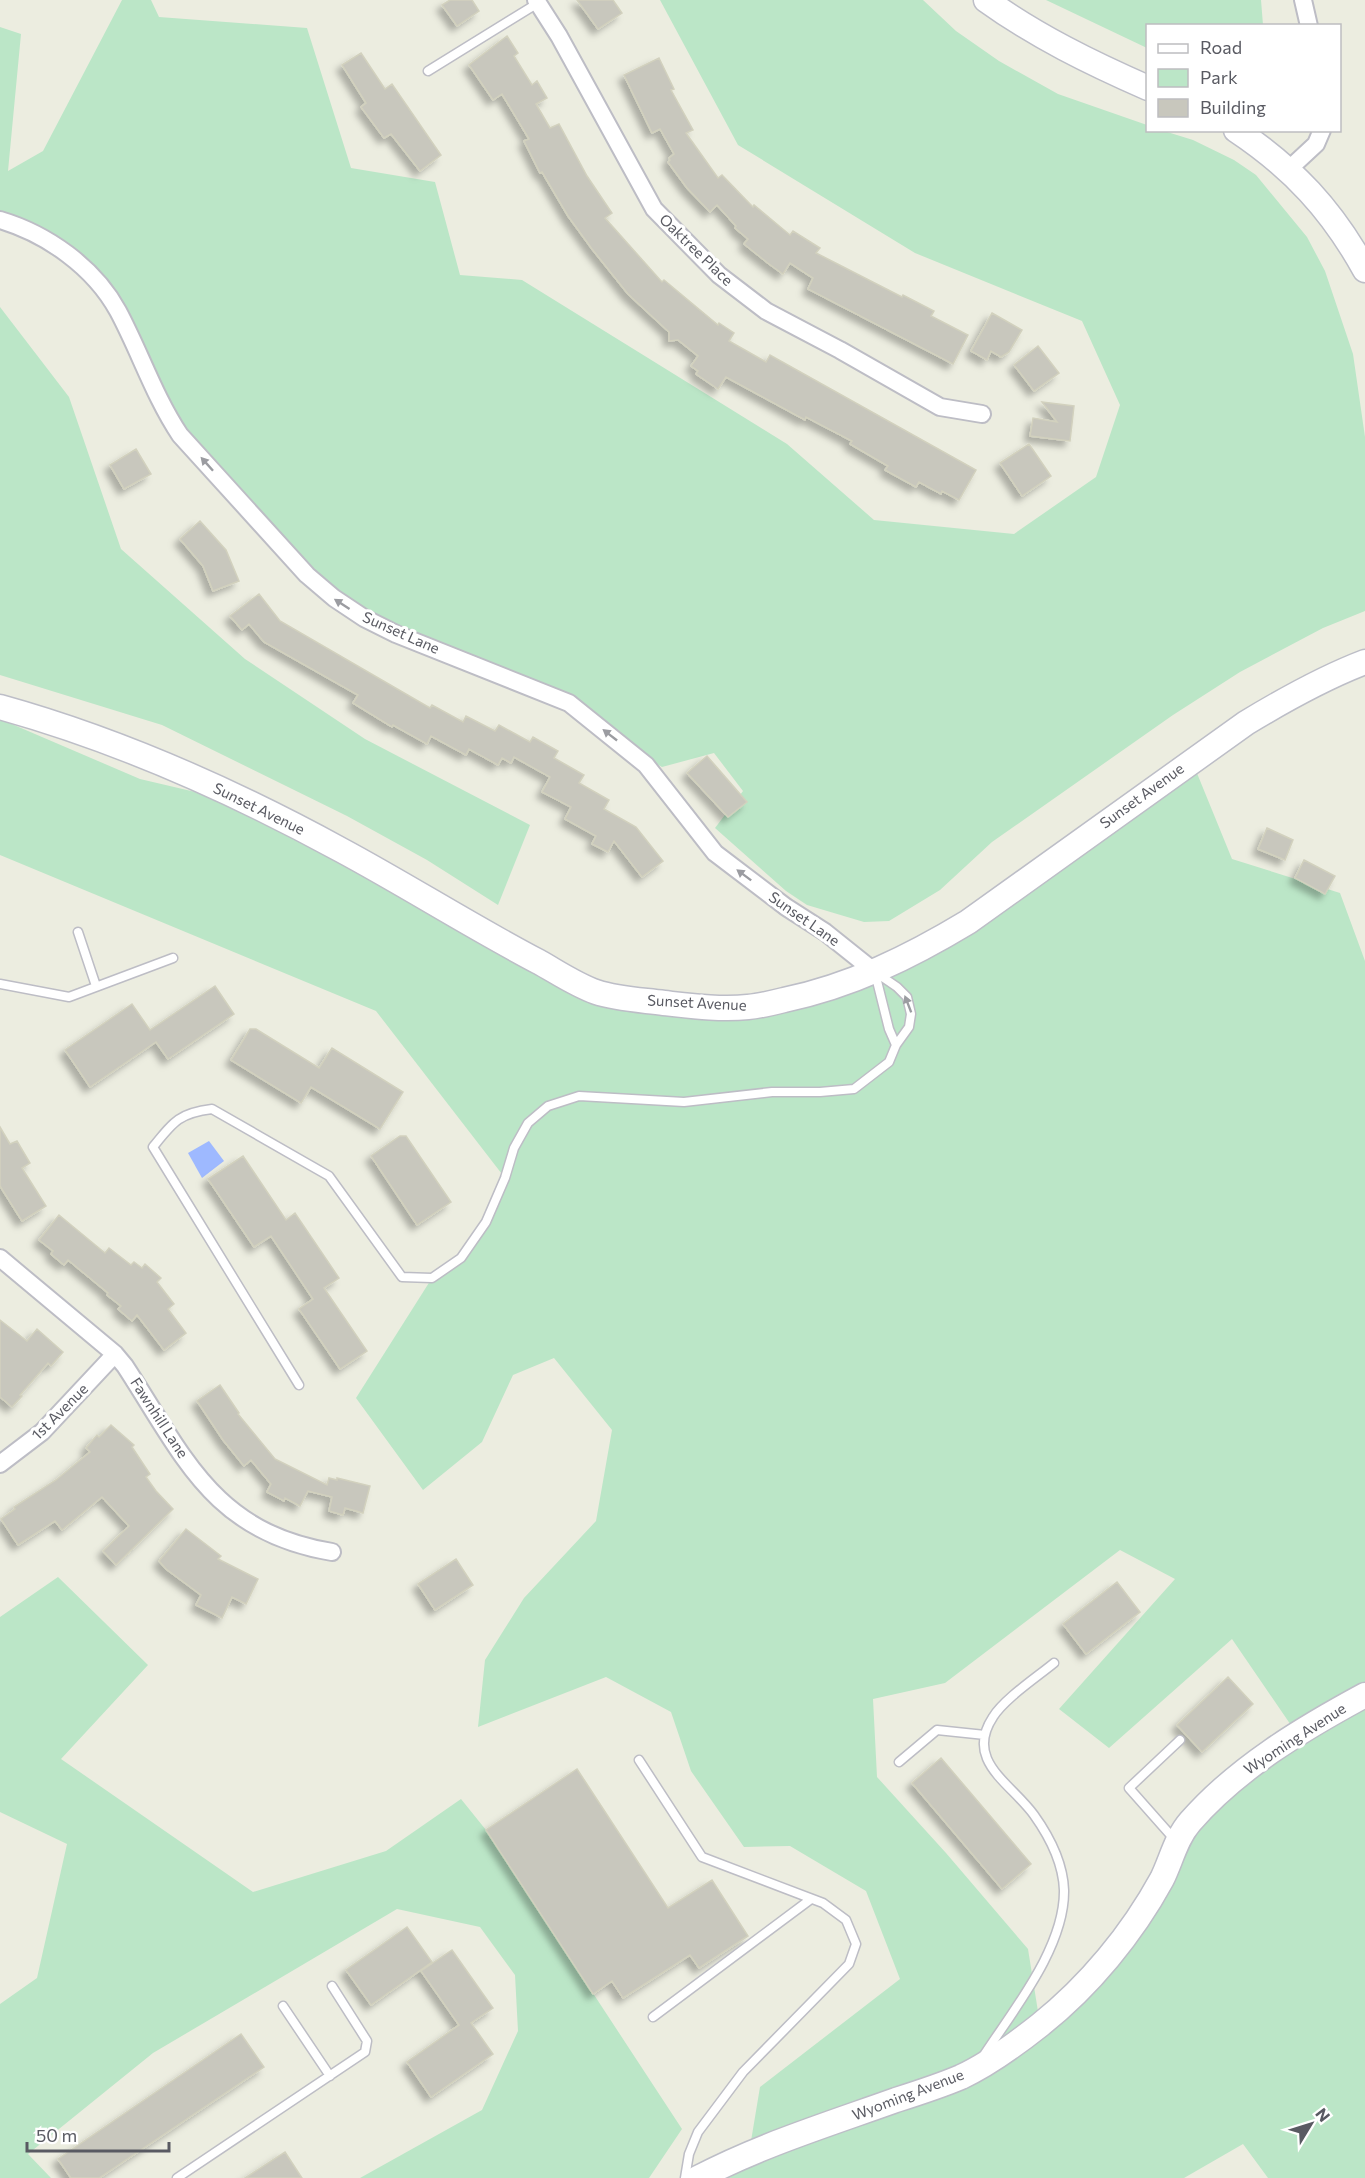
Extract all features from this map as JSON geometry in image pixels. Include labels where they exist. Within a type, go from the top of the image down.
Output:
[{"type":"street","points":[[986,0],[1067,50],[1146,87]]},
{"type":"street","points":[[1303,0],[1309,24]]},
{"type":"street","name":"Oaktree Place","points":[[537,2],[559,36],[654,209],[719,275],[766,311],[940,407],[982,414]]},
{"type":"street","points":[[1239,132],[1288,170],[1329,213],[1349,241],[1365,270]]},
{"type":"street","points":[[1288,170],[1316,144],[1321,132]]},
{"type":"street","name":"Sunset Lane","points":[[0,220],[35,233],[61,249],[85,268],[117,310],[166,414],[180,435],[307,575],[334,598],[364,618],[569,703],[646,765],[715,853],[786,907],[825,932],[875,972]]},
{"type":"street","name":"Sunset Avenue","points":[[0,707],[45,720],[162,763],[255,806],[340,849],[489,937],[595,992],[693,1006],[747,1008],[815,994],[875,972],[923,949],[968,922],[1246,723],[1291,696],[1365,662]]},
{"type":"street","name":"Fawnhill Lane","points":[[0,1258],[115,1354],[194,1473],[225,1506],[255,1527],[279,1539],[305,1548],[332,1552]]},
{"type":"street","name":"1st Avenue","points":[[0,1464],[42,1432],[115,1354]]},
{"type":"street","name":"Wyoming Avenue","points":[[698,2178],[749,2153],[961,2077],[999,2055],[1073,1996],[1103,1964],[1135,1923],[1162,1879],[1188,1824],[1219,1792],[1260,1759],[1365,1695]]},
{"type":"lane","points":[[428,71],[537,2]]},
{"type":"lane","points":[[78,932],[96,986]]},
{"type":"lane","points":[[0,984],[69,996],[173,958]]},
{"type":"lane","points":[[875,972],[889,1029],[896,1045]]},
{"type":"lane","points":[[299,1385],[153,1147],[171,1124],[192,1111],[212,1109],[329,1176],[402,1277],[432,1278],[461,1258],[486,1222],[505,1178],[514,1148],[528,1123],[548,1106],[579,1096],[684,1102],[772,1092],[854,1089],[889,1062],[896,1045],[909,1027],[911,1014],[907,997],[875,972]]},
{"type":"lane","points":[[976,2068],[1052,1947],[1061,1919],[1064,1889],[1060,1864],[1050,1841],[1033,1813],[997,1775],[986,1757],[982,1744],[993,1716],[1054,1663]]},
{"type":"lane","points":[[900,1762],[937,1730],[985,1735]]},
{"type":"lane","points":[[1178,1843],[1129,1788],[1180,1740]]},
{"type":"lane","points":[[639,1760],[702,1857],[823,1903],[846,1920],[855,1944],[849,1964],[743,2072],[698,2132],[689,2154],[685,2178]]},
{"type":"lane","points":[[653,2017],[811,1899]]},
{"type":"lane","points":[[177,2178],[363,2054],[368,2044],[332,1986]]},
{"type":"lane","points":[[283,2006],[330,2076]]},
{"type":"green space","points":[[122,0],[151,0],[159,17],[307,28],[351,168],[435,182],[460,275],[522,280],[787,444],[874,520],[1014,534],[1096,477],[1120,405],[1082,321],[915,253],[738,145],[660,0],[923,0],[956,31],[999,61],[1058,94],[1146,125],[1146,132],[1167,132],[1193,140],[1234,160],[1256,175],[1307,237],[1325,271],[1353,354],[1365,437],[1365,611],[1323,628],[1240,672],[1173,715],[992,842],[940,890],[889,921],[864,922],[807,905],[786,891],[715,828],[743,791],[714,753],[662,767],[619,742],[569,703],[334,598],[180,435],[117,310],[85,269],[0,220],[0,27],[21,34],[8,171],[43,151]]},
{"type":"green space","points":[[1046,0],[1261,0],[1263,24],[1146,24],[1146,48]]},
{"type":"green space","points":[[0,307],[69,397],[121,549],[245,659],[365,739],[530,825],[498,905],[427,860],[347,816],[162,725],[0,675]]},
{"type":"green space","points":[[0,719],[140,779],[255,806],[595,991],[693,1006],[875,972],[1192,761],[1232,859],[1340,893],[1365,961],[1365,2178],[1268,2178],[1243,2144],[1184,2178],[698,2178],[749,2153],[760,2087],[900,1979],[866,1891],[790,1846],[744,1847],[691,1771],[671,1712],[606,1677],[478,1727],[485,1660],[524,1598],[596,1521],[612,1430],[554,1358],[513,1375],[482,1442],[423,1490],[356,1398],[432,1278],[461,1258],[486,1222],[505,1178],[376,1011],[0,855]],"holes":[[[1120,1550],[1175,1579],[1059,1709],[1109,1748],[1232,1639],[1297,1734],[1178,1843],[1073,1996],[1040,2024],[1028,1949],[877,1777],[873,1699],[945,1683]]]},
{"type":"green space","points":[[58,1577],[148,1665],[61,1759],[253,1892],[386,1851],[461,1799],[486,1830],[682,2129],[649,2178],[360,2178],[482,2110],[518,2031],[515,1975],[480,1927],[397,1909],[153,2053],[28,2154],[51,2178],[0,2178],[0,2004],[37,1978],[67,1844],[0,1812],[0,1617]]},
{"type":"water","points":[[209,1141],[224,1161],[202,1178],[188,1153]]},
{"type":"building","points":[[450,0],[472,0],[479,11],[457,26],[442,5]]},
{"type":"building","points":[[577,0],[613,0],[622,13],[598,29]]},
{"type":"building","points":[[507,36],[518,53],[514,56],[532,85],[537,81],[547,98],[536,104],[550,128],[559,124],[587,176],[612,213],[605,218],[662,282],[664,280],[718,325],[719,323],[734,333],[729,341],[766,362],[770,355],[976,470],[959,500],[942,491],[941,494],[919,482],[916,487],[885,470],[888,466],[850,444],[852,441],[806,417],[805,420],[726,377],[718,389],[696,374],[698,371],[691,366],[698,356],[678,340],[669,341],[669,332],[628,294],[592,249],[568,216],[542,172],[540,173],[524,141],[529,139],[502,94],[493,100],[469,65]]},
{"type":"building","points":[[361,53],[385,89],[392,84],[441,155],[420,171],[391,134],[384,138],[361,107],[366,103],[342,65]]},
{"type":"building","points":[[659,58],[674,89],[671,90],[693,130],[686,133],[718,178],[722,175],[753,207],[754,205],[790,235],[793,231],[820,248],[816,253],[934,311],[931,316],[968,335],[953,364],[808,289],[813,278],[790,263],[783,274],[744,244],[748,239],[735,228],[736,226],[717,205],[710,212],[687,188],[668,162],[674,154],[660,129],[652,133],[624,75]]},
{"type":"building","points":[[992,313],[1022,330],[1009,352],[1001,357],[991,351],[987,360],[971,351]]},
{"type":"building","points":[[1038,346],[1059,373],[1034,391],[1014,365]]},
{"type":"building","points":[[1042,402],[1074,406],[1070,441],[1030,436],[1033,418],[1057,422]]},
{"type":"building","points":[[1029,444],[1051,476],[1022,496],[1000,463]]},
{"type":"building","points":[[136,449],[151,474],[124,489],[110,465]]},
{"type":"building","points":[[200,521],[226,550],[239,581],[213,591],[203,566],[180,539]]},
{"type":"building","points":[[259,594],[280,621],[430,708],[432,705],[463,722],[466,716],[495,731],[499,725],[530,742],[533,737],[558,751],[554,758],[584,775],[579,783],[609,800],[604,809],[636,827],[663,861],[642,877],[614,841],[608,852],[592,844],[596,836],[565,819],[571,807],[542,792],[550,777],[514,757],[511,763],[502,758],[498,765],[469,749],[466,755],[431,736],[427,744],[393,725],[392,727],[353,703],[358,695],[264,642],[249,624],[242,630],[230,616]]},
{"type":"building","points":[[707,756],[747,802],[728,817],[687,773]]},
{"type":"building","points":[[1267,828],[1293,840],[1285,860],[1258,849]]},
{"type":"building","points":[[1304,860],[1335,876],[1325,894],[1295,878]]},
{"type":"building","points":[[215,986],[234,1014],[168,1059],[156,1042],[90,1087],[65,1050],[132,1004],[150,1030]]},
{"type":"building","points":[[250,1029],[256,1029],[319,1068],[332,1048],[403,1092],[380,1129],[311,1087],[301,1103],[231,1060]]},
{"type":"building","points":[[0,1127],[10,1144],[17,1141],[30,1163],[22,1168],[46,1206],[22,1221],[0,1186]]},
{"type":"building","points":[[400,1136],[406,1136],[451,1202],[417,1225],[371,1156]]},
{"type":"building","points":[[243,1156],[286,1220],[295,1213],[339,1278],[324,1288],[367,1351],[340,1369],[299,1309],[313,1299],[271,1236],[254,1247],[208,1179]]},
{"type":"building","points":[[59,1215],[105,1253],[109,1248],[131,1265],[134,1262],[142,1268],[145,1264],[161,1278],[157,1282],[174,1304],[168,1309],[186,1333],[164,1350],[137,1315],[132,1321],[118,1309],[121,1306],[107,1295],[108,1293],[68,1260],[64,1265],[51,1254],[53,1251],[39,1240]]},
{"type":"building","points":[[0,1320],[27,1341],[37,1329],[63,1352],[51,1366],[48,1363],[12,1407],[0,1397]]},
{"type":"building","points":[[220,1385],[238,1414],[275,1459],[327,1485],[329,1478],[337,1480],[337,1478],[370,1486],[363,1513],[345,1508],[343,1515],[329,1511],[332,1497],[308,1491],[300,1506],[267,1492],[271,1484],[251,1460],[244,1466],[197,1401]]},
{"type":"building","points":[[111,1425],[134,1445],[132,1447],[150,1474],[146,1477],[173,1509],[116,1565],[103,1551],[129,1526],[102,1497],[62,1530],[55,1521],[18,1545],[1,1519],[15,1509],[14,1507],[56,1480],[90,1452],[86,1448],[97,1435],[99,1437]]},
{"type":"building","points":[[186,1529],[221,1556],[218,1559],[258,1579],[246,1604],[232,1597],[222,1618],[196,1605],[201,1595],[166,1569],[159,1561]]},
{"type":"building","points":[[456,1559],[473,1585],[435,1610],[418,1584]]},
{"type":"building","points":[[1117,1582],[1140,1612],[1086,1654],[1063,1624]]},
{"type":"building","points":[[1228,1677],[1253,1704],[1202,1752],[1177,1725]]},
{"type":"building","points":[[941,1758],[1031,1864],[1002,1889],[912,1783]]},
{"type":"building","points":[[577,1769],[668,1908],[712,1880],[748,1936],[699,1968],[690,1955],[623,1998],[612,1981],[593,1994],[486,1830]]},
{"type":"building","points":[[407,1927],[432,1962],[371,2005],[346,1970]]},
{"type":"building","points":[[452,1950],[493,2008],[471,2023],[493,2054],[431,2097],[407,2062],[459,2025],[421,1971]]},
{"type":"building","points":[[241,2034],[264,2067],[99,2178],[71,2178],[58,2159]]},
{"type":"building","points":[[285,2152],[302,2178],[245,2178]]}]
